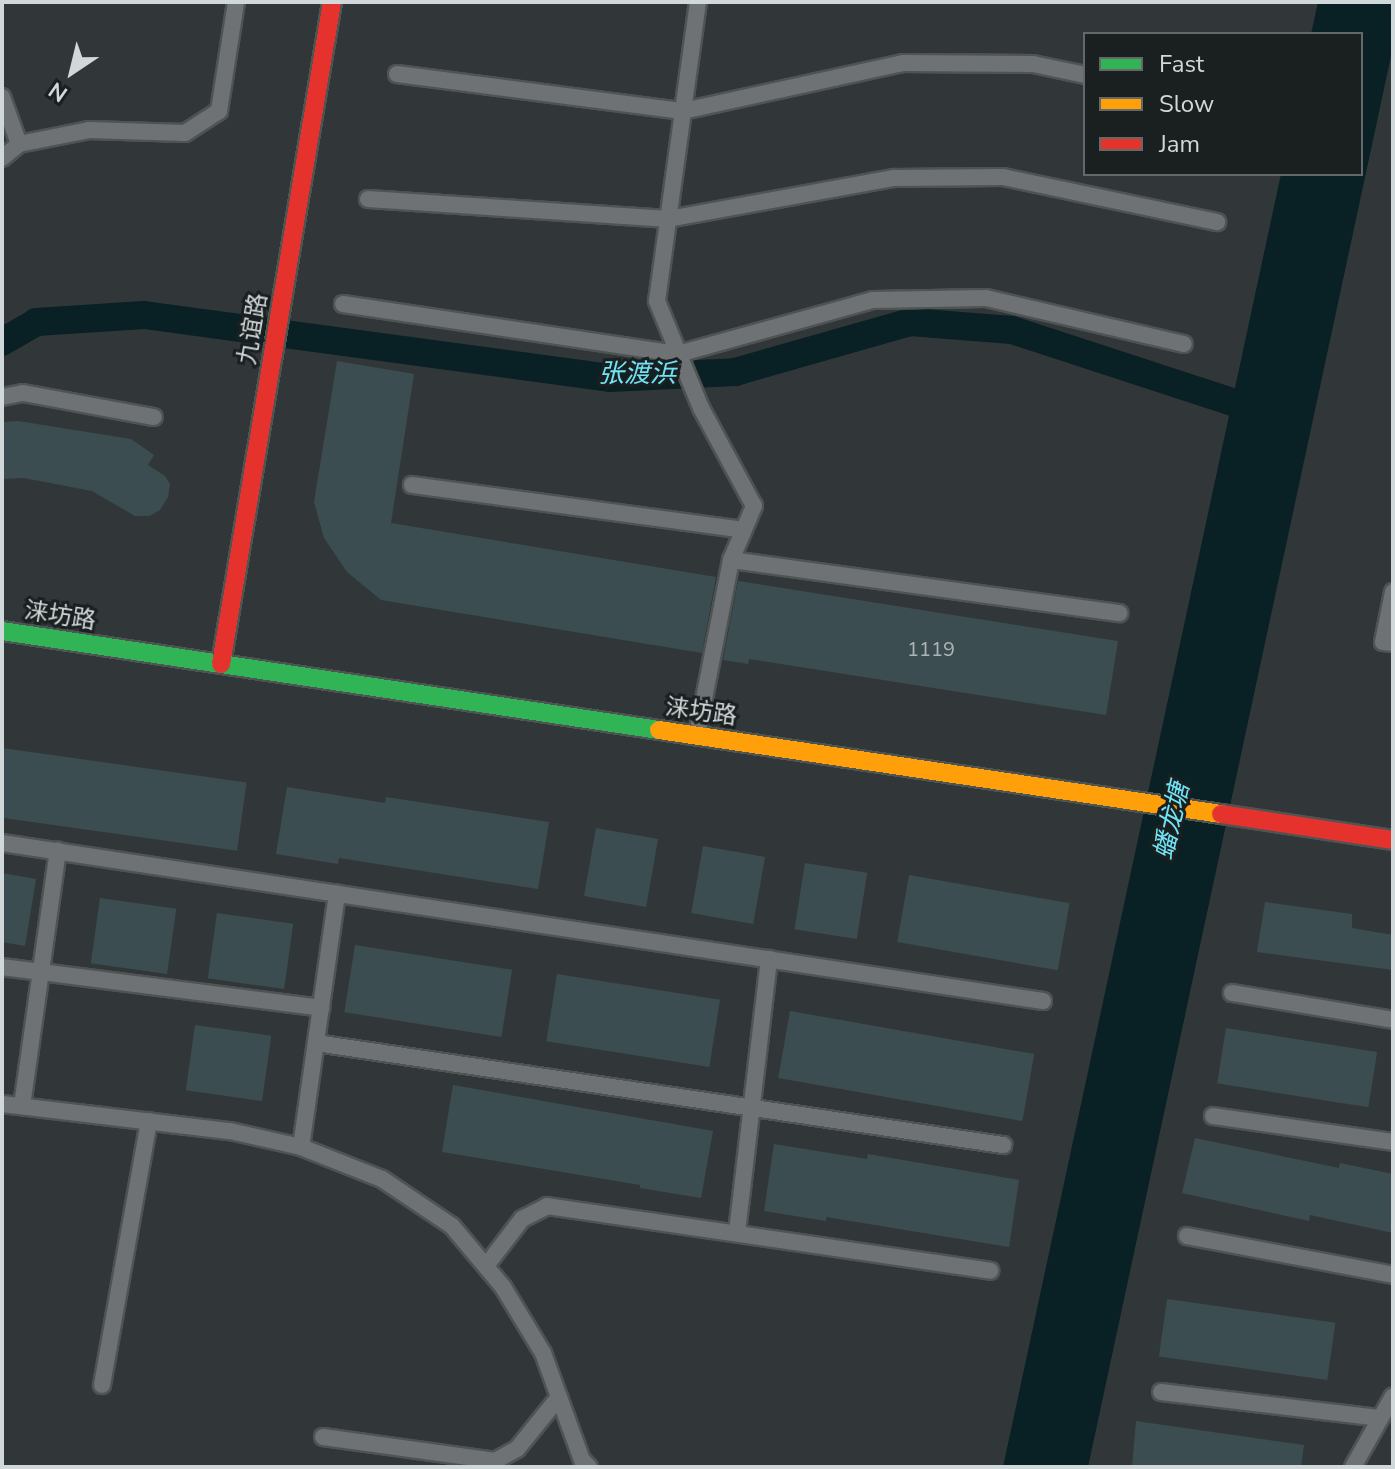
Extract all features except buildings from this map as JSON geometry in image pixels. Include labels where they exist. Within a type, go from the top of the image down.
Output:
[{"type":"street","name":"九谊路","points":[[221,664],[332,2]]},
{"type":"street","name":"涞坊路","points":[[2,631],[1393,840]]},
{"type":"lane","points":[[2,158],[19,144],[89,130],[185,133],[219,111],[236,2]]},
{"type":"lane","points":[[697,735],[731,560],[754,506],[701,408],[657,301],[698,2]]},
{"type":"lane","points":[[397,74],[683,111],[903,63],[1033,64],[1083,75]]},
{"type":"lane","points":[[2,97],[19,144]]},
{"type":"lane","points":[[368,199],[668,219],[894,178],[1003,177],[1217,222]]},
{"type":"lane","points":[[343,304],[678,354],[873,300],[986,298],[1184,344]]},
{"type":"lane","points":[[2,397],[23,393],[154,417]]},
{"type":"lane","points":[[412,485],[743,530]]},
{"type":"lane","points":[[731,560],[1119,613]]},
{"type":"lane","points":[[1393,592],[1383,642],[1393,643]]},
{"type":"lane","points":[[2,843],[1043,1001]]},
{"type":"lane","points":[[22,1106],[58,851]]},
{"type":"lane","points":[[301,1147],[337,894]]},
{"type":"lane","points":[[737,1232],[769,959]]},
{"type":"lane","points":[[2,967],[321,1008]]},
{"type":"lane","points":[[1232,993],[1393,1020]]},
{"type":"lane","points":[[316,1043],[1003,1145]]},
{"type":"lane","points":[[2,1104],[230,1131],[301,1147],[382,1179],[452,1226],[503,1287],[543,1353],[582,1460],[589,1467]]},
{"type":"lane","points":[[1213,1116],[1393,1142]]},
{"type":"lane","points":[[102,1385],[149,1121]]},
{"type":"lane","points":[[486,1266],[522,1219],[547,1206],[990,1271]]},
{"type":"lane","points":[[1187,1236],[1393,1275]]},
{"type":"lane","points":[[1161,1392],[1378,1418]]},
{"type":"lane","points":[[1355,1464],[1393,1396]]},
{"type":"lane","points":[[323,1437],[495,1461],[517,1449],[559,1397]]},
{"type":"water","name":"蟠龙塘","points":[[1318,2],[1393,2],[1393,47],[1088,1467],[1003,1467],[1281,176],[1363,176],[1363,32],[1311,32]]},
{"type":"waterway","name":"张渡浜","points":[[2,342],[36,322],[144,315],[610,378],[735,372],[910,322],[1012,330],[1263,412]]},
{"type":"traffic: fast","points":[[2,631],[659,730]]},
{"type":"traffic: slow","points":[[659,730],[1221,814]]},
{"type":"traffic: jam","points":[[221,664],[332,2]]},
{"type":"traffic: jam","points":[[1221,814],[1393,840]]}]
